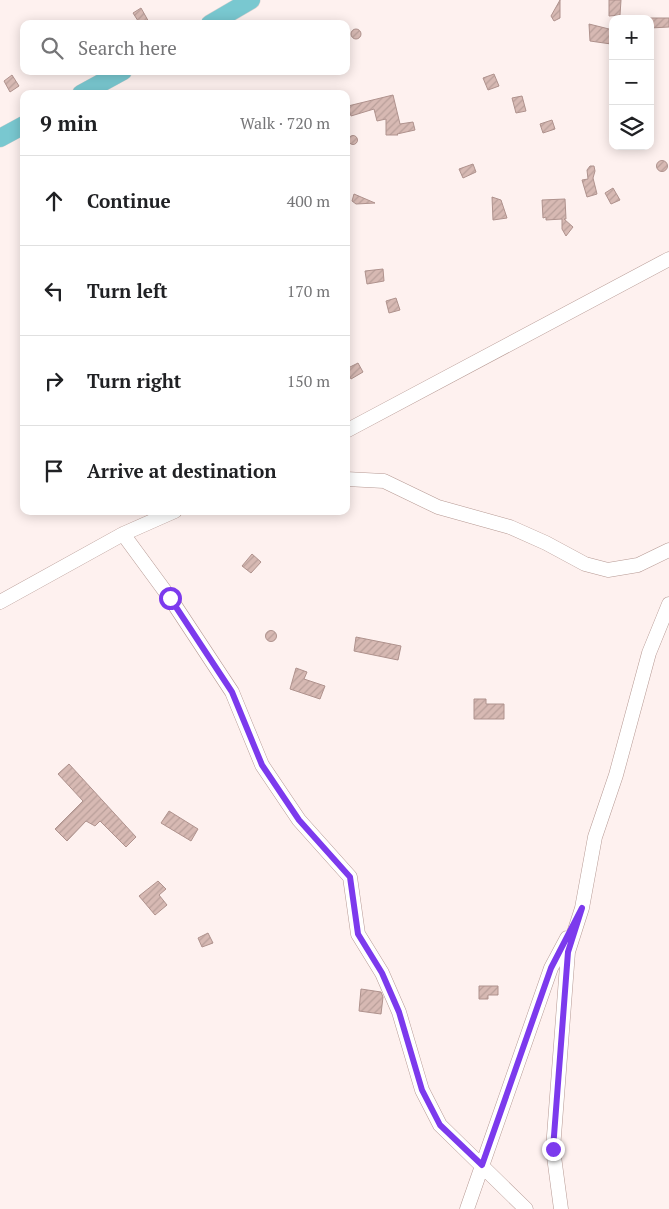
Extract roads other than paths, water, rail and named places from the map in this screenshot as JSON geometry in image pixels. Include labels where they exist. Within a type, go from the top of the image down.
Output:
[{"type":"main road","points":[[217,20],[251,0]]},
{"type":"main road","points":[[88,90],[116,75]]},
{"type":"main road","points":[[0,138],[20,127]]},
{"type":"street","points":[[350,429],[669,259]]},
{"type":"street","points":[[350,480],[384,481],[438,507],[510,526],[546,542],[585,564],[608,570],[638,565],[669,550]]},
{"type":"street","points":[[0,602],[123,534],[166,515]]},
{"type":"street","points":[[123,534],[170,598],[232,692],[262,765],[299,820],[350,877],[358,934],[382,973],[399,1012],[422,1090],[440,1125],[526,1209]]},
{"type":"street","points":[[561,1209],[553,1149],[568,952],[582,908],[595,837],[616,775],[649,653],[669,604]]},
{"type":"street","points":[[466,1209],[551,968],[582,908]]}]
